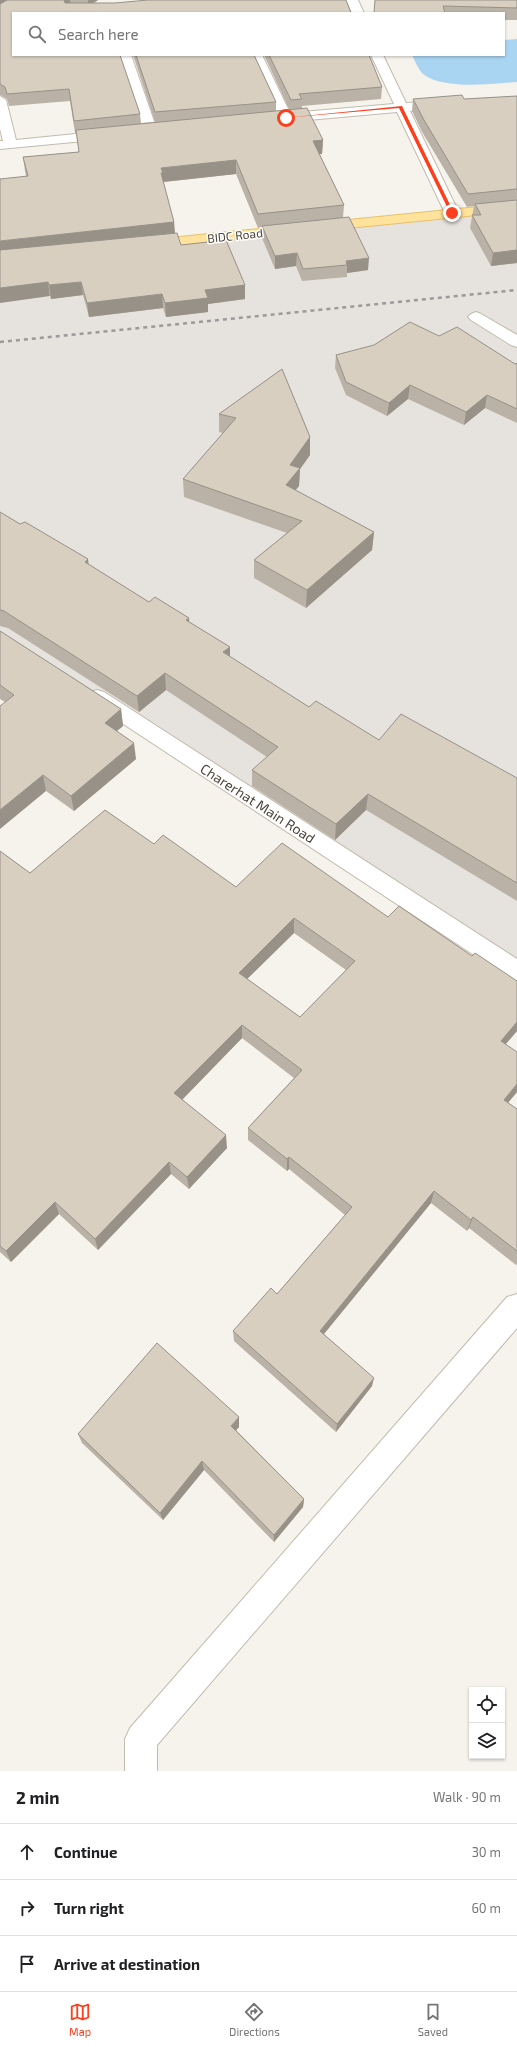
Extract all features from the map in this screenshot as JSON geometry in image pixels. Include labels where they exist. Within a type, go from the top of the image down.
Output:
[{"type":"main road","name":"BIDC Road","points":[[135,245],[517,207]]},
{"type":"street","points":[[352,0],[358,12]]},
{"type":"street","points":[[125,56],[150,130]]},
{"type":"street","points":[[256,56],[286,118]]},
{"type":"street","points":[[377,56],[400,107],[452,213]]},
{"type":"street","points":[[0,100],[5,144],[119,133]]},
{"type":"street","points":[[271,119],[455,103]]},
{"type":"street","points":[[135,132],[166,129]]},
{"type":"street","points":[[476,317],[517,342]]},
{"type":"street","name":"Charerhat Main Road","points":[[80,686],[517,971]]},
{"type":"street","points":[[141,1771],[141,1740],[517,1307]]},
{"type":"shaded area","points":[[517,207],[517,974],[0,635],[0,259]]},
{"type":"water","points":[[517,39],[517,82],[468,85],[443,82],[432,79],[423,74],[412,56],[505,56],[505,40]]},
{"type":"building","points":[[7,0],[64,0],[65,3],[115,3],[148,0],[346,0],[351,12],[12,12],[12,56],[120,56],[140,114],[74,121],[69,89],[7,94],[5,87],[0,84],[0,4]]},
{"type":"building","points":[[375,0],[517,0],[517,8],[443,6],[445,12],[374,12]]},
{"type":"building","points":[[136,56],[254,56],[276,102],[155,112]]},
{"type":"building","points":[[269,56],[369,56],[382,87],[299,94],[302,99],[291,100]]},
{"type":"building","points":[[462,95],[464,99],[517,96],[517,189],[468,194],[413,99]]},
{"type":"building","points":[[307,108],[323,140],[313,141],[344,205],[258,214],[236,160],[161,168],[174,222],[0,241],[0,179],[28,176],[23,157],[79,152],[76,130]]},
{"type":"building","points":[[517,200],[517,250],[493,253],[472,215],[481,215],[475,204]]},
{"type":"building","points":[[349,217],[369,258],[346,261],[347,265],[303,269],[297,253],[275,256],[262,226]]},
{"type":"building","points":[[177,233],[181,245],[226,240],[245,285],[205,290],[208,298],[165,303],[162,294],[87,303],[81,282],[49,285],[48,282],[0,288],[0,250]]},
{"type":"building","points":[[410,322],[439,336],[457,327],[515,364],[517,363],[517,409],[487,395],[466,412],[410,385],[389,403],[346,382],[336,355],[374,345]]},
{"type":"building","points":[[282,369],[310,437],[290,465],[300,468],[286,485],[374,532],[307,590],[254,560],[302,521],[183,479],[236,418],[219,414]]},
{"type":"building","points":[[0,512],[20,524],[25,522],[88,559],[85,562],[149,602],[155,597],[189,618],[186,620],[230,647],[223,652],[309,707],[316,701],[379,740],[401,714],[517,778],[517,883],[368,794],[336,824],[252,770],[278,747],[165,673],[137,696],[4,611],[0,610]]},
{"type":"building","points":[[0,631],[121,709],[105,723],[134,743],[71,796],[43,775],[0,810],[0,706],[14,695],[0,685]]},
{"type":"building","points":[[105,810],[154,844],[163,835],[236,887],[282,843],[388,917],[399,906],[472,956],[475,953],[517,981],[517,1022],[501,1041],[517,1052],[517,1084],[504,1100],[517,1109],[517,1251],[473,1217],[471,1220],[434,1191],[320,1331],[374,1378],[337,1424],[233,1331],[271,1288],[277,1294],[352,1207],[289,1157],[287,1159],[248,1128],[302,1070],[242,1025],[174,1093],[226,1135],[187,1177],[169,1162],[95,1239],[55,1202],[6,1251],[0,1246],[0,851],[30,873]],"holes":[[[294,918],[355,961],[300,1017],[239,973]]]},
{"type":"building","points":[[157,1343],[239,1417],[231,1426],[304,1499],[274,1535],[202,1461],[160,1513],[78,1434]]},
{"type":"railway","points":[[0,342],[517,290]]},
{"type":"route","points":[[286,118],[400,107],[452,213]]}]
